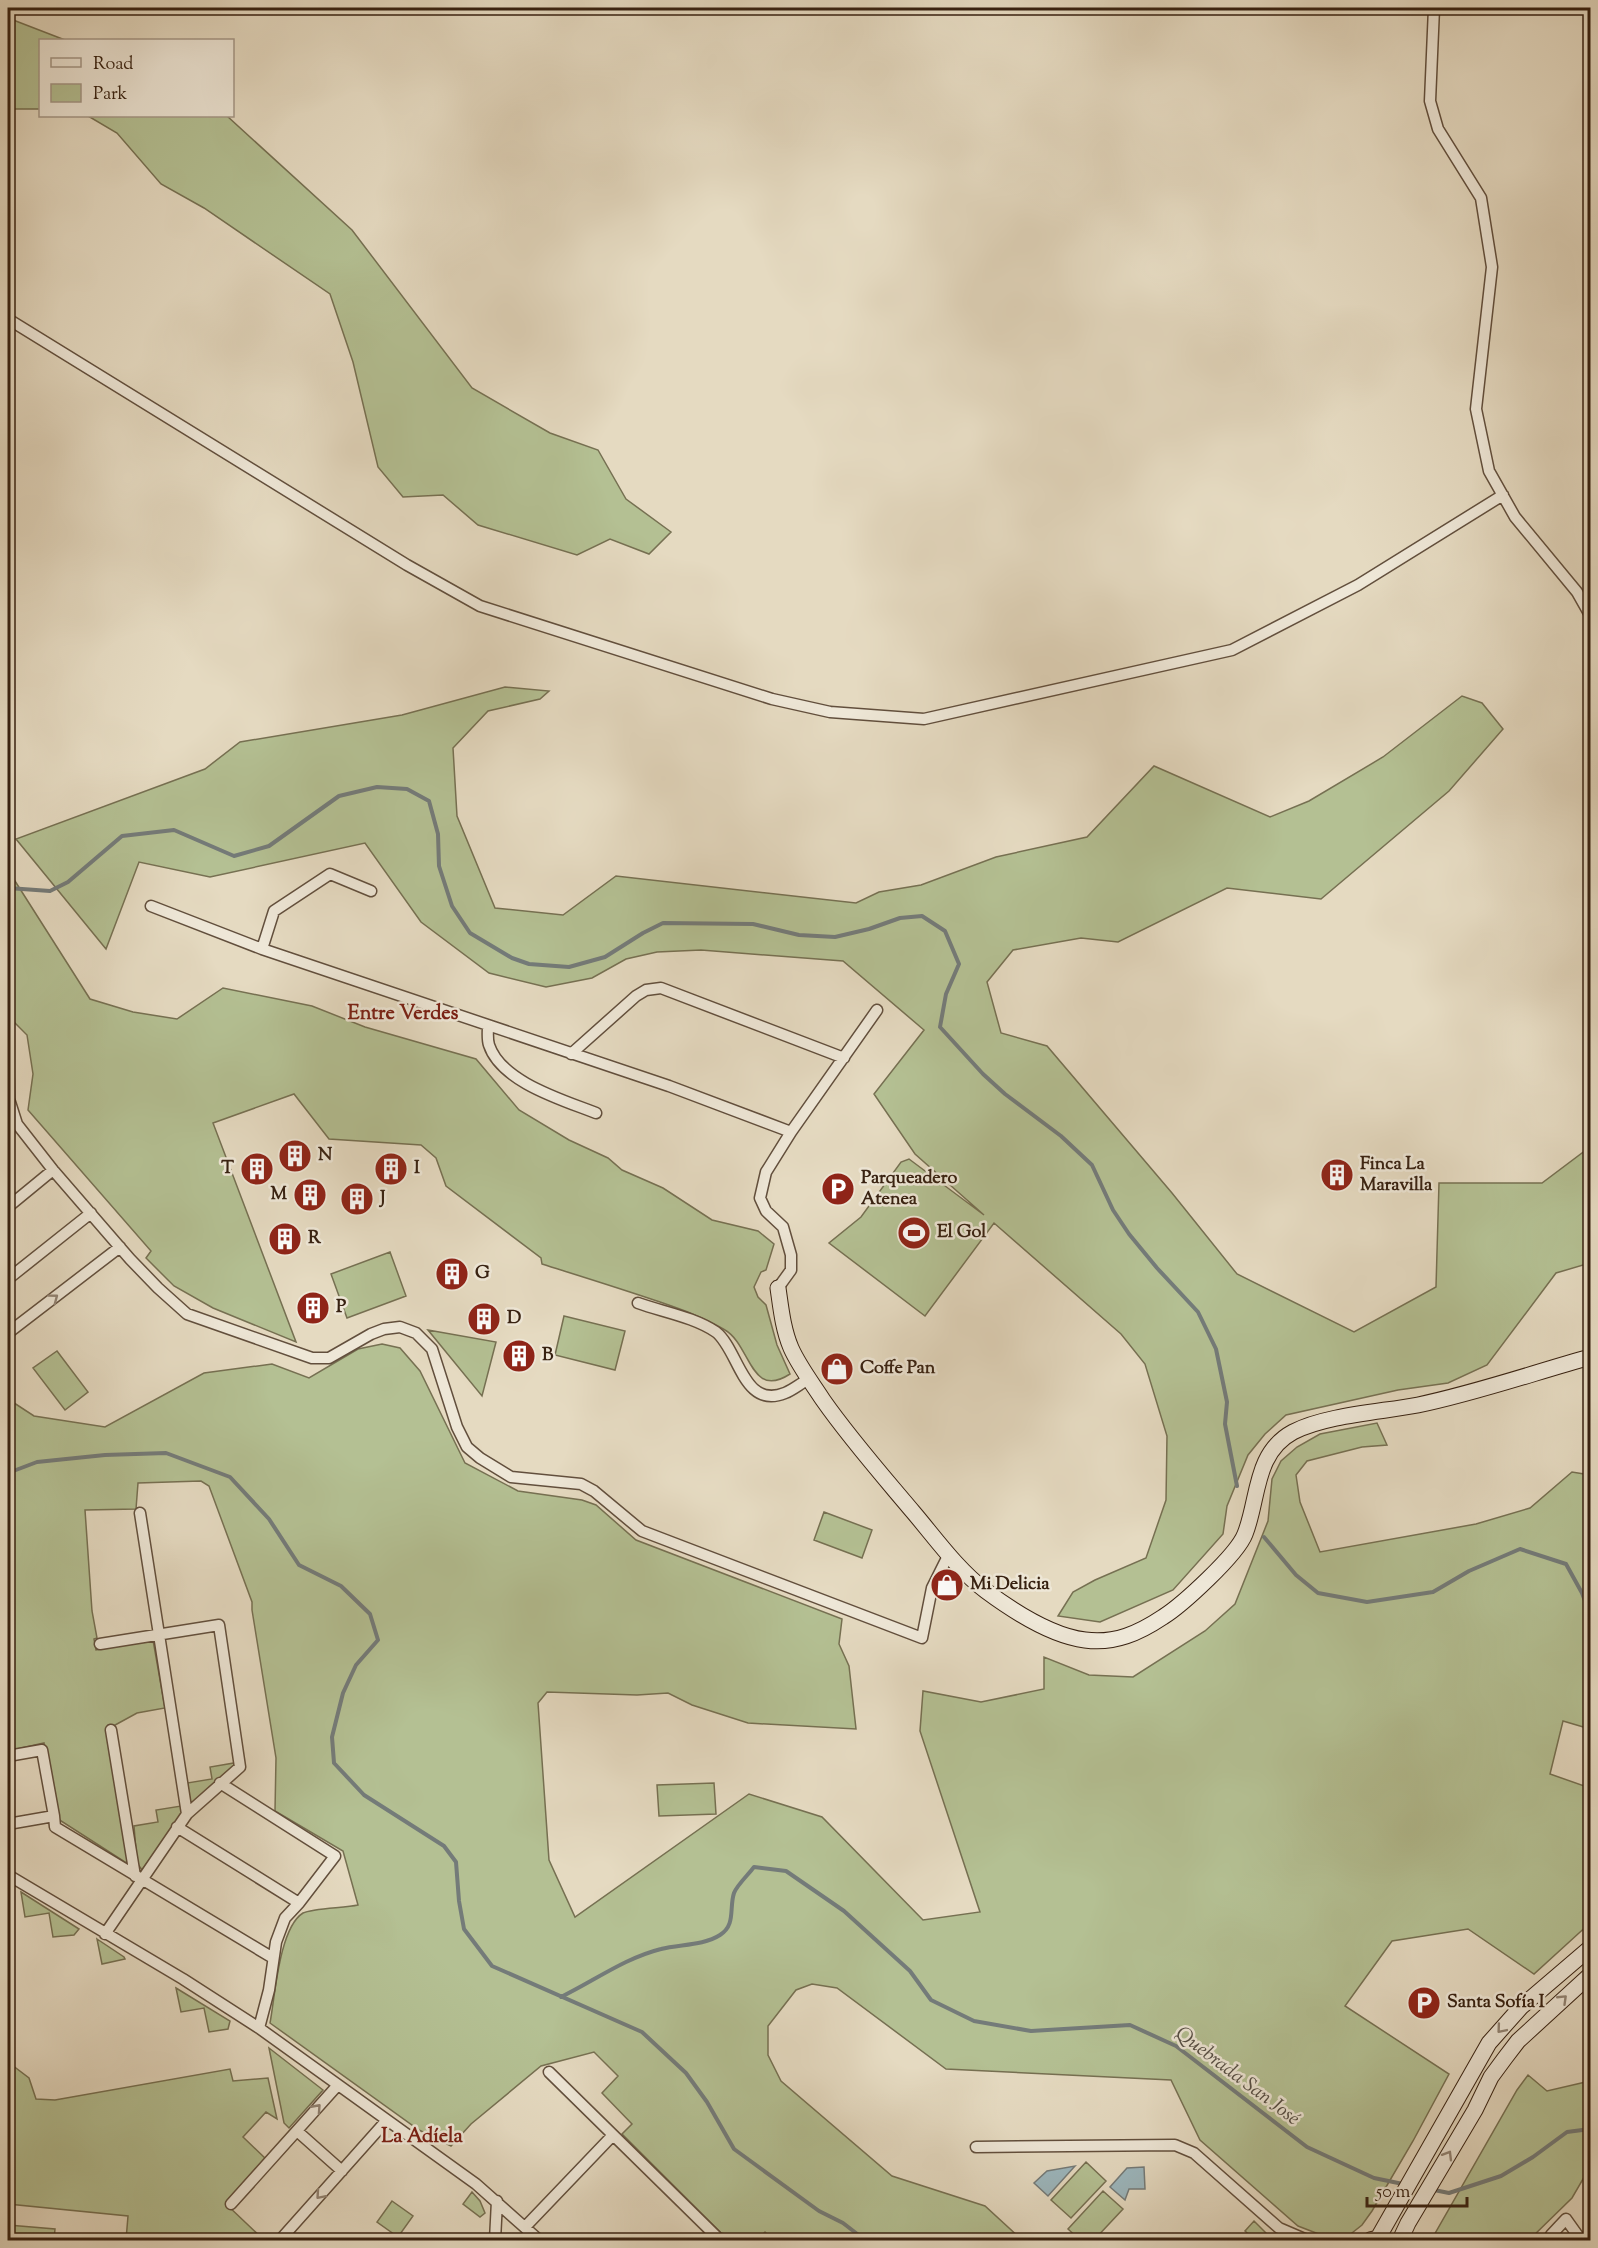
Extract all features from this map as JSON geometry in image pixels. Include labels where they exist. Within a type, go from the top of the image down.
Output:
[{"type":"street","points":[[1434,8],[1430,101],[1438,129],[1481,198],[1492,267],[1476,409],[1489,471],[1515,518],[1589,609]]},
{"type":"street","points":[[8,319],[407,565],[480,606],[772,699],[830,712],[924,719],[1232,650],[1358,585],[1503,495]]},
{"type":"street","points":[[262,950],[274,911],[330,874],[371,891]]},
{"type":"street","points":[[151,906],[262,950],[669,1086],[791,1132]]},
{"type":"street","points":[[571,1054],[636,996],[646,990],[661,988],[844,1058]]},
{"type":"street","points":[[877,1010],[791,1132],[766,1172],[762,1185],[760,1198],[766,1211],[783,1227],[791,1255],[791,1270],[778,1288],[785,1332],[792,1350],[809,1379],[843,1428],[949,1554],[984,1589],[1015,1610],[1061,1635],[1086,1641],[1111,1641],[1131,1636],[1188,1598],[1236,1548],[1244,1536],[1258,1478],[1269,1455],[1280,1440],[1295,1431],[1320,1423],[1419,1404],[1590,1357]]},
{"type":"street","points":[[488,1026],[488,1043],[505,1068],[529,1086],[596,1113]]},
{"type":"street","points":[[8,1056],[9,1099],[17,1124],[53,1170],[120,1247],[158,1288],[187,1314],[312,1358],[329,1358],[384,1329],[400,1327],[416,1333],[432,1349],[467,1447],[511,1477],[581,1484],[594,1491],[642,1531],[922,1638],[932,1588],[949,1554]]},
{"type":"street","points":[[8,1132],[17,1124]]},
{"type":"street","points":[[8,1207],[53,1170]]},
{"type":"street","points":[[8,1279],[91,1213]]},
{"type":"street","points":[[8,1333],[120,1247]]},
{"type":"street","points":[[638,1303],[694,1321],[716,1333],[729,1347],[746,1381],[755,1390],[772,1395],[785,1393],[809,1379]]},
{"type":"street","points":[[140,1513],[187,1814]]},
{"type":"street","points":[[100,1644],[219,1625],[240,1767],[187,1814],[138,1878],[105,1934]]},
{"type":"street","points":[[111,1730],[138,1878]]},
{"type":"street","points":[[8,1756],[42,1750],[55,1827],[273,1958]]},
{"type":"street","points":[[220,1783],[335,1856],[285,1918],[276,1942],[259,2028]]},
{"type":"street","points":[[8,1824],[54,1816]]},
{"type":"street","points":[[177,1827],[299,1903]]},
{"type":"street","points":[[8,1875],[183,1979],[259,2028],[476,2184],[539,2241]]},
{"type":"street","points":[[1590,1948],[1503,2025],[1489,2043],[1376,2240],[1402,2240],[1408,2223],[1475,2110],[1491,2077],[1518,2042],[1590,1974]]},
{"type":"street","points":[[549,2072],[720,2241]]},
{"type":"street","points":[[231,2204],[337,2086]]},
{"type":"street","points":[[280,2241],[387,2121]]},
{"type":"street","points":[[297,2131],[342,2171]]},
{"type":"street","points":[[525,2227],[613,2135]]},
{"type":"street","points":[[976,2147],[1175,2145],[1194,2153],[1279,2228],[1307,2241]]},
{"type":"street","points":[[495,2241],[497,2201]]},
{"type":"street","points":[[1551,2235],[1566,2219],[1581,2241]]},
{"type":"street","points":[[1279,2228],[1286,2241]]},
{"type":"green space","points":[[8,18],[62,39],[39,39],[39,109],[8,109]]},
{"type":"green space","points":[[90,117],[228,117],[352,230],[472,388],[550,433],[598,450],[626,499],[671,532],[649,554],[610,539],[577,555],[478,525],[443,495],[403,497],[378,467],[353,362],[330,294],[204,208],[161,184],[117,133]]},
{"type":"green space","points":[[505,687],[549,691],[540,699],[488,711],[453,748],[457,816],[495,908],[563,915],[616,876],[856,903],[879,892],[921,885],[996,857],[1087,837],[1154,766],[1270,817],[1309,801],[1383,757],[1462,696],[1482,703],[1503,729],[1449,791],[1321,899],[1227,888],[1118,942],[1081,938],[1013,950],[987,982],[1001,1033],[1047,1046],[1172,1193],[1237,1274],[1354,1332],[1436,1287],[1439,1183],[1542,1183],[1590,1147],[1590,1263],[1556,1273],[1487,1365],[1448,1383],[1398,1390],[1286,1415],[1265,1434],[1248,1455],[1227,1506],[1223,1534],[1173,1590],[1100,1622],[1058,1616],[1073,1592],[1146,1558],[1166,1500],[1167,1436],[1145,1364],[1121,1334],[994,1223],[925,1316],[829,1243],[861,1217],[901,1162],[909,1159],[984,1215],[915,1154],[874,1094],[924,1030],[843,961],[701,950],[657,952],[626,959],[592,978],[546,987],[489,973],[421,922],[365,843],[210,877],[139,862],[106,949],[16,839],[205,769],[240,742],[402,715]]},
{"type":"green space","points":[[8,870],[90,999],[133,1012],[177,1019],[223,988],[312,1006],[365,1027],[476,1059],[519,1110],[569,1140],[608,1158],[622,1170],[663,1188],[712,1220],[758,1231],[774,1244],[766,1270],[761,1272],[754,1287],[758,1297],[766,1305],[777,1345],[790,1374],[777,1380],[767,1380],[759,1375],[734,1337],[700,1317],[542,1264],[541,1258],[446,1186],[436,1158],[421,1145],[329,1139],[294,1094],[213,1123],[296,1342],[213,1308],[174,1286],[146,1258],[151,1251],[28,1110],[33,1074],[27,1035],[8,1016]]},
{"type":"green space","points":[[390,1252],[406,1296],[347,1318],[331,1274]]},
{"type":"green space","points":[[564,1316],[625,1331],[615,1370],[555,1355]]},
{"type":"green space","points":[[428,1330],[496,1342],[482,1396]]},
{"type":"green space","points":[[382,1344],[400,1348],[420,1371],[465,1463],[518,1491],[582,1500],[596,1505],[636,1540],[842,1619],[839,1644],[849,1666],[856,1729],[748,1723],[692,1705],[668,1693],[637,1695],[547,1692],[538,1703],[549,1860],[575,1917],[749,1794],[822,1817],[923,1920],[980,1912],[920,1731],[923,1691],[981,1702],[1044,1689],[1044,1657],[1089,1675],[1133,1677],[1205,1631],[1235,1604],[1268,1521],[1272,1479],[1281,1461],[1297,1447],[1320,1434],[1377,1423],[1387,1445],[1362,1447],[1307,1461],[1296,1475],[1300,1502],[1320,1552],[1476,1524],[1530,1508],[1572,1472],[1590,1475],[1590,1729],[1563,1721],[1550,1774],[1590,1788],[1590,1923],[1534,1974],[1468,1929],[1392,1941],[1345,2006],[1449,2074],[1372,2211],[1362,2225],[1343,2240],[1329,2238],[1298,2226],[1200,2140],[1171,2080],[946,2069],[837,1988],[812,1984],[796,1990],[768,2026],[768,2055],[781,2081],[892,2176],[985,2206],[1022,2240],[773,2240],[765,2232],[757,2240],[748,2240],[721,2233],[622,2134],[632,2124],[602,2093],[618,2076],[594,2052],[541,2066],[471,2124],[451,2146],[419,2130],[270,2023],[279,1964],[288,1933],[295,1921],[308,1911],[358,1905],[343,1851],[275,1811],[276,1758],[252,1602],[209,1486],[201,1481],[138,1483],[136,1509],[85,1510],[92,1611],[97,1638],[94,1639],[96,1650],[153,1640],[165,1708],[137,1713],[106,1730],[128,1864],[58,1819],[44,1743],[8,1751],[8,1399],[34,1416],[105,1427],[204,1373],[272,1364],[309,1378],[358,1349]]},
{"type":"green space","points":[[57,1351],[88,1392],[65,1410],[33,1368]]},
{"type":"green space","points":[[824,1512],[872,1530],[862,1558],[814,1540]]},
{"type":"green space","points":[[234,1763],[234,1766],[191,1806],[187,1783],[212,1779],[210,1767]]},
{"type":"green space","points":[[714,1783],[716,1814],[659,1816],[657,1785]]},
{"type":"green space","points":[[181,1806],[182,1815],[142,1870],[137,1863],[134,1826],[158,1822],[156,1810]]},
{"type":"green space","points":[[21,1892],[79,1929],[74,1935],[53,1937],[49,1913],[25,1917]]},
{"type":"green space","points":[[97,1939],[124,1957],[125,1959],[102,1964]]},
{"type":"green space","points":[[176,1988],[230,2021],[228,2029],[209,2032],[204,2008],[181,2012]]},
{"type":"green space","points":[[269,2048],[323,2090],[289,2128],[284,2123]]},
{"type":"green space","points":[[8,2062],[29,2078],[36,2099],[55,2100],[230,2069],[233,2081],[268,2078],[277,2119],[266,2112],[243,2137],[266,2159],[226,2204],[264,2240],[126,2240],[128,2216],[8,2204]]},
{"type":"green space","points":[[1528,2075],[1547,2091],[1590,2081],[1590,2167],[1572,2198],[1529,2240],[1439,2240],[1433,2237],[1517,2090]]},
{"type":"green space","points":[[1086,2162],[1106,2181],[1071,2218],[1051,2200]]},
{"type":"green space","points":[[1103,2191],[1123,2209],[1094,2240],[1080,2240],[1068,2229]]},
{"type":"green space","points":[[472,2192],[480,2201],[485,2213],[480,2217],[463,2204]]},
{"type":"green space","points":[[392,2201],[413,2216],[398,2237],[377,2222]]},
{"type":"green space","points":[[1254,2221],[1273,2240],[1255,2240],[1245,2231]]},
{"type":"green space","points":[[8,2225],[55,2229],[54,2240],[8,2240]]},
{"type":"water","points":[[1075,2166],[1048,2196],[1034,2183],[1047,2171]]},
{"type":"water","points":[[1144,2167],[1145,2189],[1129,2189],[1125,2200],[1110,2187],[1127,2168]]},
{"type":"waterway","points":[[8,888],[50,891],[68,882],[122,836],[174,830],[234,856],[269,846],[339,796],[377,787],[407,789],[429,801],[438,834],[439,866],[452,906],[470,933],[512,958],[529,964],[569,967],[605,957],[663,923],[753,924],[799,935],[835,937],[869,929],[900,918],[922,916],[945,931],[959,964],[946,994],[940,1027],[983,1074],[1005,1094],[1061,1136],[1092,1165],[1113,1210],[1129,1234],[1198,1312],[1216,1349],[1227,1402],[1225,1424],[1237,1486]]},
{"type":"waterway","points":[[8,1473],[37,1462],[105,1455],[166,1453],[230,1477],[269,1519],[299,1565],[341,1586],[370,1614],[378,1640],[356,1665],[343,1693],[332,1737],[334,1763],[364,1795],[444,1846],[456,1862],[464,1929],[492,1966],[642,2032],[686,2073],[707,2102],[734,2149],[819,2211],[843,2223],[865,2240]]},
{"type":"waterway","points":[[1264,1537],[1296,1575],[1318,1593],[1367,1602],[1433,1592],[1469,1571],[1520,1549],[1566,1564],[1582,1593],[1590,1614]]},
{"type":"waterway","name":"Quebrada San José","points":[[561,1997],[622,1964],[648,1953],[713,1939],[725,1931],[728,1926],[735,1890],[754,1867],[786,1871],[844,1911],[910,1971],[931,2000],[974,2021],[1031,2031],[1130,2025],[1176,2046],[1307,2147],[1374,2178],[1403,2184]]},
{"type":"waterway","name":"Quebrada San José","points":[[1434,2190],[1449,2193],[1501,2176],[1533,2157],[1567,2132],[1590,2129]]},
{"type":"place","name":"N","points":[[295,1156]]},
{"type":"place","name":"T","points":[[257,1169]]},
{"type":"place","name":"I","points":[[391,1169]]},
{"type":"place","name":"Finca La Maravilla","points":[[1337,1175]]},
{"type":"place","name":"Parqueadero Atenea","points":[[838,1189]]},
{"type":"place","name":"M","points":[[310,1195]]},
{"type":"place","name":"J","points":[[357,1199]]},
{"type":"place","name":"El Gol","points":[[914,1233]]},
{"type":"place","name":"R","points":[[285,1239]]},
{"type":"place","name":"G","points":[[452,1274]]},
{"type":"place","name":"P","points":[[313,1308]]},
{"type":"place","name":"D","points":[[484,1319]]},
{"type":"place","name":"B","points":[[519,1356]]},
{"type":"place","name":"Coffe Pan","points":[[837,1369]]},
{"type":"place","name":"Mi Delicia","points":[[947,1585]]},
{"type":"place","name":"Santa Sofía I","points":[[1424,2003]]},
{"type":"district","name":"Entre Verdes","points":[[403,1014]]},
{"type":"district","name":"La Adíela","points":[[422,2137]]}]
